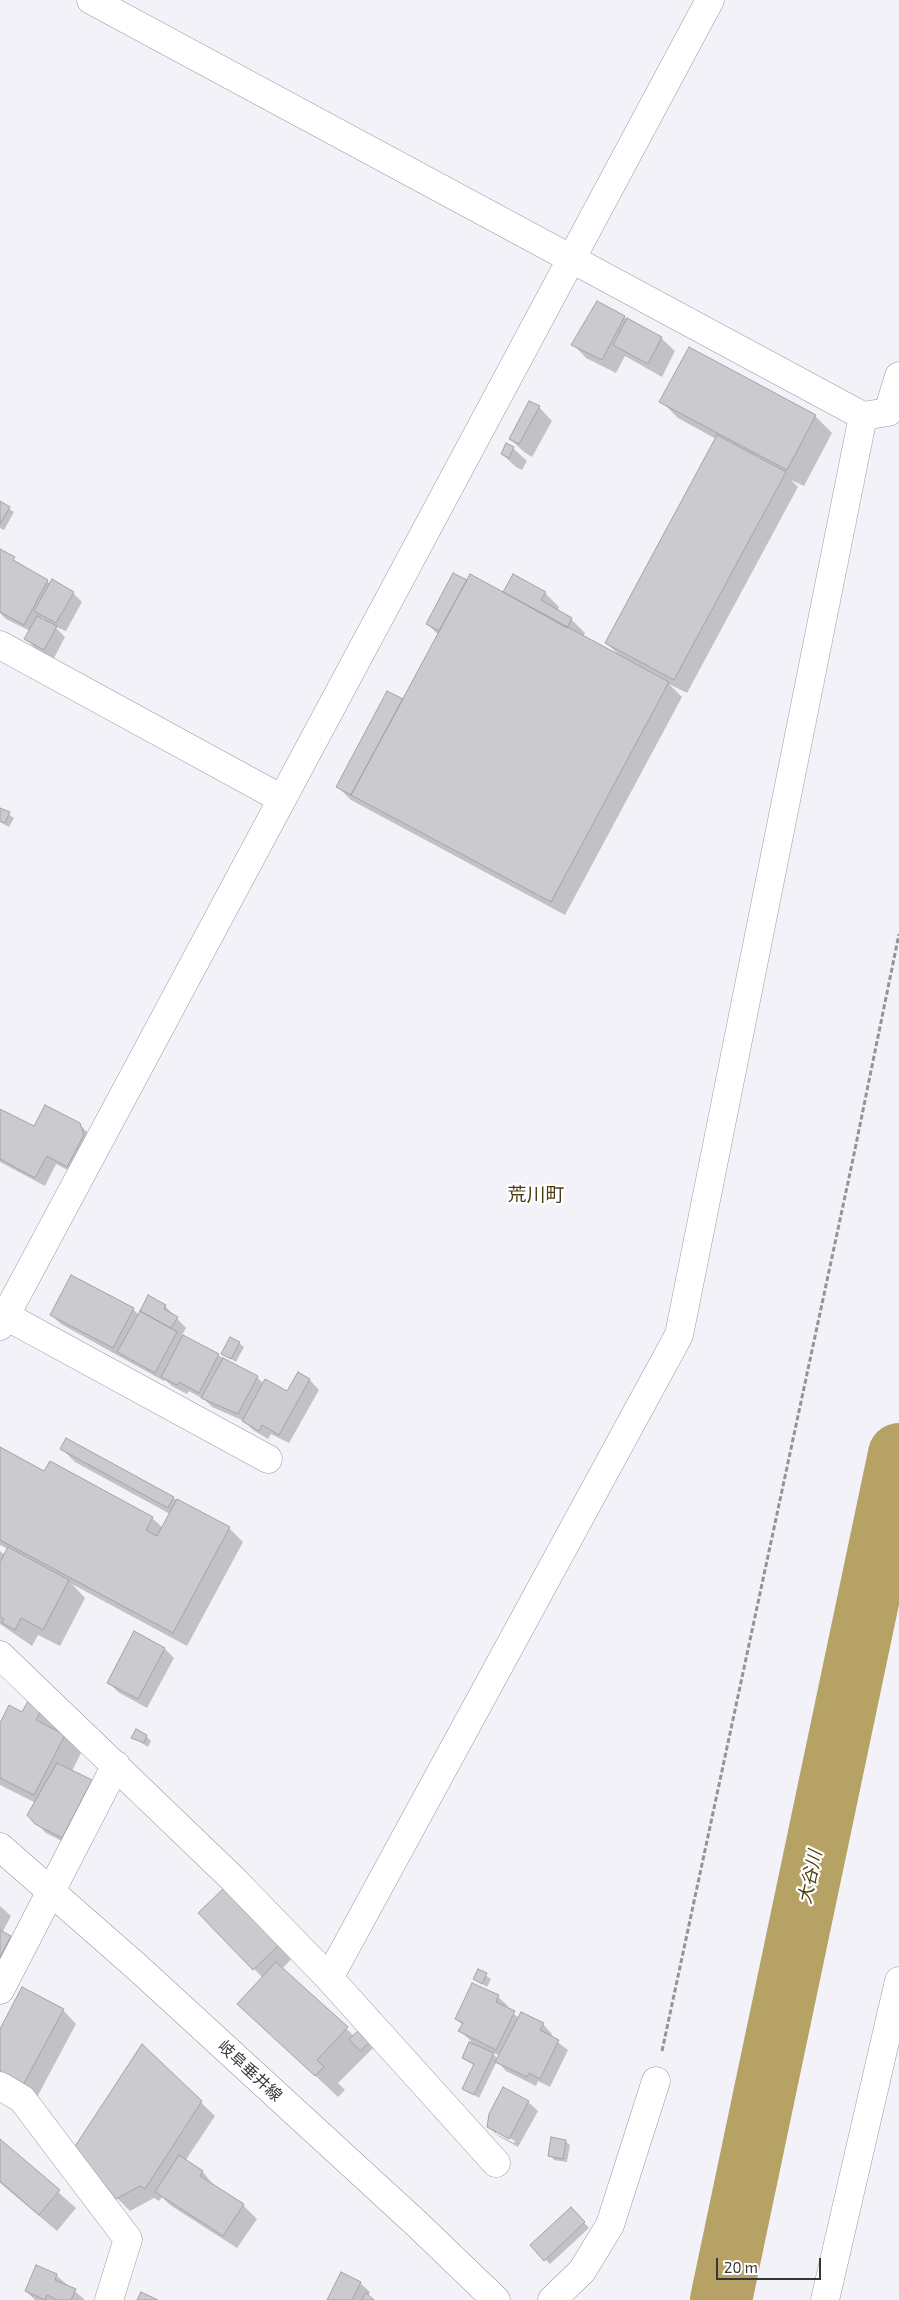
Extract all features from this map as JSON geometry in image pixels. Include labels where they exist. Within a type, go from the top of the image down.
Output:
[{"type":"street","points":[[91,0],[864,416],[888,412],[899,376]]},
{"type":"street","points":[[268,1458],[3,1321],[710,0]]},
{"type":"street","points":[[329,1978],[679,1335],[864,416]]},
{"type":"street","points":[[0,645],[282,798]]},
{"type":"street","points":[[0,1655],[232,1878],[329,1978],[496,2163]]},
{"type":"street","points":[[0,1990],[116,1765]]},
{"type":"street","name":"岐阜垂井線","points":[[0,1846],[137,1967],[417,2224],[496,2300]]},
{"type":"street","points":[[825,2300],[899,1981]]},
{"type":"street","points":[[552,2300],[582,2271],[610,2225],[656,2081]]},
{"type":"street","points":[[0,2086],[22,2099],[128,2239],[109,2300]]},
{"type":"path","points":[[656,2081],[849,1178],[899,934]]},
{"type":"building","points":[[597,301],[625,316],[602,360],[571,345]]},
{"type":"building","points":[[627,318],[662,337],[648,364],[613,345]]},
{"type":"building","points":[[689,347],[816,415],[787,470],[659,402]]},
{"type":"building","points":[[529,401],[540,406],[519,444],[509,439]]},
{"type":"building","points":[[717,435],[786,472],[674,680],[605,643]]},
{"type":"building","points":[[506,443],[514,447],[509,458],[501,454]]},
{"type":"building","points":[[0,501],[10,507],[0,524]]},
{"type":"building","points":[[0,549],[15,557],[13,560],[48,580],[24,625],[0,612]]},
{"type":"building","points":[[453,573],[467,580],[439,631],[426,624]]},
{"type":"building","points":[[470,574],[669,682],[551,902],[351,795]]},
{"type":"building","points":[[513,574],[546,592],[541,600],[572,618],[567,628],[503,592]]},
{"type":"building","points":[[52,579],[74,592],[56,623],[34,611]]},
{"type":"building","points":[[37,616],[57,626],[44,650],[24,639]]},
{"type":"building","points":[[387,691],[403,699],[351,795],[336,787]]},
{"type":"building","points":[[0,808],[10,812],[5,823],[0,821]]},
{"type":"building","points":[[45,1105],[80,1123],[84,1135],[67,1167],[47,1156],[35,1178],[0,1159],[0,1109],[34,1126]]},
{"type":"building","points":[[71,1275],[134,1308],[113,1348],[50,1315]]},
{"type":"building","points":[[148,1295],[166,1305],[164,1309],[178,1317],[171,1328],[140,1311]]},
{"type":"building","points":[[140,1311],[177,1332],[155,1373],[117,1352]]},
{"type":"building","points":[[183,1335],[219,1354],[199,1393],[179,1382],[177,1385],[161,1377]]},
{"type":"building","points":[[230,1337],[240,1342],[231,1359],[221,1354]]},
{"type":"building","points":[[223,1358],[258,1376],[238,1414],[201,1398]]},
{"type":"building","points":[[298,1372],[310,1379],[279,1435],[262,1425],[259,1431],[242,1421],[265,1379],[287,1391]]},
{"type":"building","points":[[66,1438],[174,1497],[168,1508],[60,1449]]},
{"type":"building","points":[[0,1447],[44,1471],[50,1461],[153,1517],[146,1530],[157,1536],[177,1499],[230,1527],[173,1633],[0,1540]]},
{"type":"building","points":[[8,1547],[69,1580],[43,1630],[21,1618],[15,1630],[2,1623],[4,1619],[0,1617],[0,1562]]},
{"type":"building","points":[[134,1631],[165,1648],[138,1699],[107,1683]]},
{"type":"building","points":[[28,1701],[42,1709],[36,1720],[65,1735],[34,1795],[0,1778],[0,1723],[9,1705],[22,1712]]},
{"type":"building","points":[[136,1729],[147,1735],[144,1743],[131,1738]]},
{"type":"building","points":[[57,1763],[92,1780],[62,1838],[35,1824],[27,1815]]},
{"type":"building","points":[[225,1887],[281,1943],[253,1970],[198,1913]]},
{"type":"building","points":[[0,1930],[11,1936],[0,1957]]},
{"type":"building","points":[[276,1962],[348,2027],[317,2060],[324,2067],[315,2076],[237,2004]]},
{"type":"building","points":[[478,1969],[487,1973],[482,1984],[473,1979]]},
{"type":"building","points":[[472,1983],[499,1995],[496,2002],[515,2011],[496,2050],[458,2031],[463,2023],[455,2019]]},
{"type":"building","points":[[22,1987],[64,2009],[22,2087],[0,2075],[0,2029]]},
{"type":"building","points":[[521,2012],[544,2023],[540,2030],[559,2040],[540,2079],[529,2073],[527,2077],[495,2062]]},
{"type":"building","points":[[358,2031],[369,2043],[360,2051],[349,2039]]},
{"type":"building","points":[[469,2042],[494,2053],[474,2095],[462,2089],[474,2064],[462,2058]]},
{"type":"building","points":[[142,2044],[202,2101],[145,2189],[140,2186],[116,2199],[84,2159],[72,2151]]},
{"type":"building","points":[[503,2087],[529,2101],[509,2139],[487,2127],[489,2114]]},
{"type":"building","points":[[551,2137],[566,2140],[563,2159],[548,2156]]},
{"type":"building","points":[[0,2139],[60,2190],[39,2215],[0,2181]]},
{"type":"building","points":[[179,2155],[203,2171],[200,2176],[244,2204],[223,2236],[155,2192]]},
{"type":"building","points":[[571,2207],[585,2222],[544,2261],[530,2245]]},
{"type":"building","points":[[36,2265],[57,2274],[55,2280],[76,2289],[71,2300],[57,2300],[47,2295],[45,2300],[25,2291]]},
{"type":"building","points":[[341,2272],[361,2282],[352,2300],[327,2300]]},
{"type":"building","points":[[141,2292],[158,2300],[137,2300]]},
{"type":"building","points":[[366,2293],[374,2300],[361,2300]]},
{"type":"waterway","name":"大谷川","points":[[721,2300],[899,1454]]},
{"type":"district","name":"荒川町","points":[[536,1195]]}]
